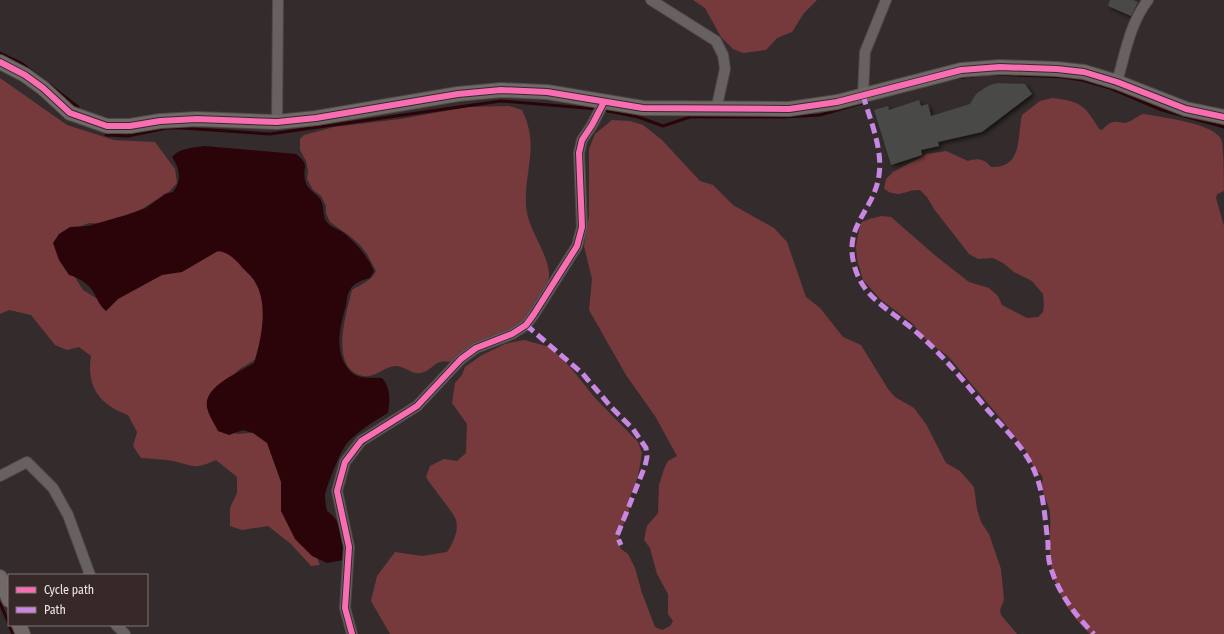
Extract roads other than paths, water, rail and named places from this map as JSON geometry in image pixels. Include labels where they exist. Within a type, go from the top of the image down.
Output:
[{"type":"street","points":[[277,122],[278,0]]},
{"type":"street","points":[[651,0],[716,41],[724,55],[725,69],[716,110]]},
{"type":"street","points":[[863,95],[865,52],[886,0]]},
{"type":"street","points":[[1117,82],[1131,33],[1137,18],[1148,0]]},
{"type":"street","points":[[0,62],[25,75],[43,88],[70,114],[107,126],[130,126],[160,121],[197,118],[277,122],[316,118],[458,94],[501,90],[547,92],[601,107],[716,110],[788,109],[816,106],[982,67],[1057,69],[1084,72],[1117,82],[1186,109],[1224,117]]},
{"type":"street","points":[[352,634],[345,608],[349,547],[337,491],[345,462],[361,441],[418,406],[461,359],[476,348],[512,334],[526,325],[534,314],[577,246],[582,227],[579,153],[582,140],[601,107]]},
{"type":"street","points":[[0,476],[27,462],[52,488],[68,515],[90,574]]},
{"type":"street","points":[[0,577],[8,597]]},
{"type":"street","points":[[117,626],[124,634]]},
{"type":"waterway","points":[[0,53],[21,63],[78,107]]},
{"type":"waterway","points":[[992,74],[1062,77],[1082,80],[1110,88],[1162,110],[1224,127]]},
{"type":"waterway","points":[[956,78],[980,75]]},
{"type":"waterway","points":[[106,135],[128,136],[167,128],[270,134],[501,101],[597,109]]},
{"type":"waterway","points":[[603,110],[638,117],[663,126],[690,117],[783,117],[820,115],[869,101]]},
{"type":"waterway","points":[[0,603],[8,622]]},
{"type":"waterway","points":[[9,626],[13,634]]}]
